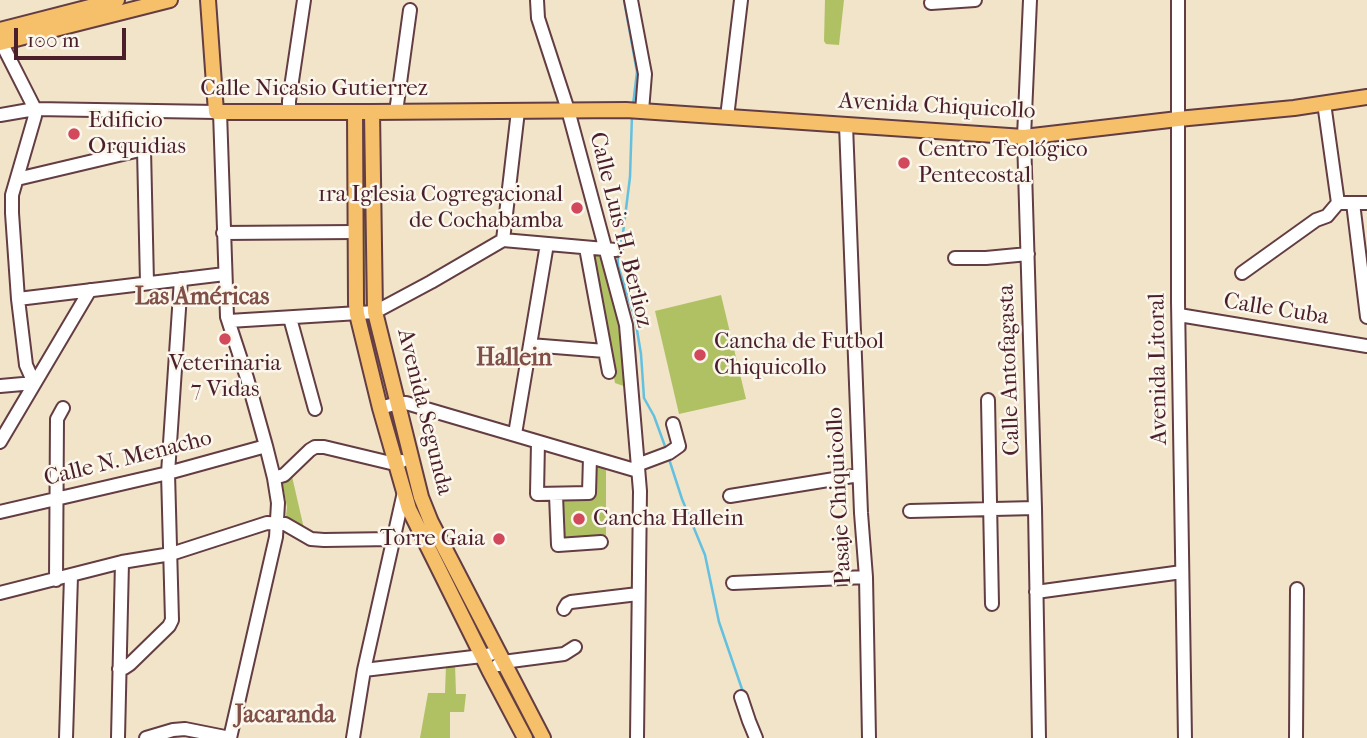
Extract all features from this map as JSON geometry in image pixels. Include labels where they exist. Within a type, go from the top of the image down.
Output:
[{"type":"main road","points":[[0,39],[117,0]]},
{"type":"main road","points":[[0,39],[170,0]]},
{"type":"main road","points":[[208,0],[218,112]]},
{"type":"main road","name":"Avenida Chiquicollo","points":[[636,111],[1024,137],[1367,97]]},
{"type":"main road","name":"Calle Nicasio Gutierrez","points":[[218,112],[636,111]]},
{"type":"main road","name":"Avenida Segunda","points":[[355,112],[357,314],[395,464],[409,509],[526,738]]},
{"type":"main road","name":"Avenida Segunda","points":[[372,113],[375,312],[421,497],[431,522],[543,738]]},
{"type":"street","points":[[289,112],[304,0]]},
{"type":"street","name":"Calle Luis H. Berlioz","points":[[537,0],[538,18],[610,250],[626,326],[640,491],[637,738]]},
{"type":"street","points":[[631,0],[645,74],[636,111]]},
{"type":"street","points":[[727,117],[741,0]]},
{"type":"street","points":[[931,3],[975,0]]},
{"type":"street","name":"Calle Antofagasta","points":[[1030,0],[1024,137],[1040,738]]},
{"type":"street","name":"Avenida Litoral","points":[[1178,0],[1185,738]]},
{"type":"street","points":[[396,112],[410,10]]},
{"type":"street","points":[[0,39],[35,109],[12,195],[18,299],[26,365],[34,383]]},
{"type":"street","points":[[1242,273],[1316,220],[1327,216],[1338,203],[1324,103]]},
{"type":"street","name":"Calle Nicasio Gutierrez","points":[[0,115],[35,109],[218,112]]},
{"type":"street","points":[[503,240],[518,111]]},
{"type":"street","points":[[146,738],[185,729],[230,738],[276,537],[278,503],[274,478],[229,321],[218,112]]},
{"type":"street","name":"Pasaje Chiquicollo","points":[[846,125],[859,475],[866,577],[869,738]]},
{"type":"street","points":[[17,179],[144,149],[147,283]]},
{"type":"street","points":[[1338,203],[1360,203],[1367,317]]},
{"type":"street","points":[[223,233],[355,232]]},
{"type":"street","points":[[229,321],[375,312],[503,240],[610,250]]},
{"type":"street","points":[[515,434],[547,244]]},
{"type":"street","points":[[586,248],[609,372]]},
{"type":"street","points":[[956,258],[1028,254]]},
{"type":"street","points":[[18,299],[225,274]]},
{"type":"street","points":[[118,669],[130,664],[172,620],[168,473],[181,279]]},
{"type":"street","points":[[0,442],[90,290]]},
{"type":"street","name":"Calle Cuba","points":[[1179,315],[1367,346]]},
{"type":"street","points":[[290,318],[315,409]]},
{"type":"street","points":[[530,345],[605,351]]},
{"type":"street","points":[[0,386],[34,383]]},
{"type":"street","points":[[988,400],[992,604]]},
{"type":"street","points":[[380,408],[398,402],[406,403],[590,457],[638,468],[679,446],[673,424]]},
{"type":"street","points":[[56,580],[57,419],[64,408]]},
{"type":"street","points":[[538,442],[537,494],[589,492],[590,457]]},
{"type":"street","name":"Calle N. Menacho","points":[[0,512],[168,473],[266,446]]},
{"type":"street","points":[[274,478],[284,475],[316,447],[395,464],[412,457]]},
{"type":"street","points":[[730,496],[859,475]]},
{"type":"street","points":[[353,738],[364,670],[404,492],[409,480],[416,477]]},
{"type":"street","points":[[556,495],[558,545],[601,542]]},
{"type":"street","points":[[910,511],[1035,508]]},
{"type":"street","points":[[0,593],[122,562],[171,554],[267,523],[285,524],[311,539],[393,539]]},
{"type":"street","points":[[118,738],[122,562]]},
{"type":"street","points":[[1036,593],[1182,572]]},
{"type":"street","points":[[66,738],[71,576]]},
{"type":"street","points":[[733,583],[866,577]]},
{"type":"street","points":[[1296,738],[1297,589]]},
{"type":"street","points":[[564,609],[571,602],[638,594]]},
{"type":"street","points":[[364,670],[482,656],[564,654],[575,647]]},
{"type":"street","points":[[489,670],[501,657]]},
{"type":"street","points":[[741,697],[756,738]]},
{"type":"green space","points":[[825,0],[844,0],[839,45],[826,44],[824,41]]},
{"type":"green space","points":[[359,118],[367,118],[369,307],[361,308]]},
{"type":"green space","points":[[602,252],[622,322],[629,388],[615,383],[590,254]]},
{"type":"green space","name":"Cancha de Futbol Chiquicollo","points":[[721,295],[746,399],[679,414],[655,311]]},
{"type":"green space","points":[[592,464],[606,465],[606,537],[565,541],[561,498],[588,495]]},
{"type":"green space","points":[[291,472],[305,533],[286,516],[282,481]]},
{"type":"green space","points":[[455,664],[456,694],[466,694],[464,712],[450,712],[450,738],[420,738],[428,693],[445,693],[446,665]]},
{"type":"waterway","points":[[624,0],[637,72],[633,105]]},
{"type":"waterway","points":[[619,247],[630,177],[632,115]]},
{"type":"waterway","points":[[618,254],[618,266],[635,318],[644,398],[666,449]]},
{"type":"waterway","points":[[669,459],[705,555],[719,622],[743,692]]},
{"type":"place","name":"Edificio Orquidias","points":[[74,134]]},
{"type":"place","name":"Centro Teológico Pentecostal","points":[[904,163]]},
{"type":"place","name":"1ra Iglesia Cogregacional de Cochabamba","points":[[577,208]]},
{"type":"place","name":"Veterinaria 7 Vidas","points":[[225,339]]},
{"type":"place","name":"Cancha de Futbol Chiquicollo","points":[[700,355]]},
{"type":"place","name":"Cancha Hallein","points":[[579,519]]},
{"type":"place","name":"Torre Gaia","points":[[499,539]]},
{"type":"district","name":"Las Américas","points":[[202,298]]},
{"type":"district","name":"Hallein","points":[[514,359]]},
{"type":"district","name":"Jacaranda","points":[[285,716]]}]
